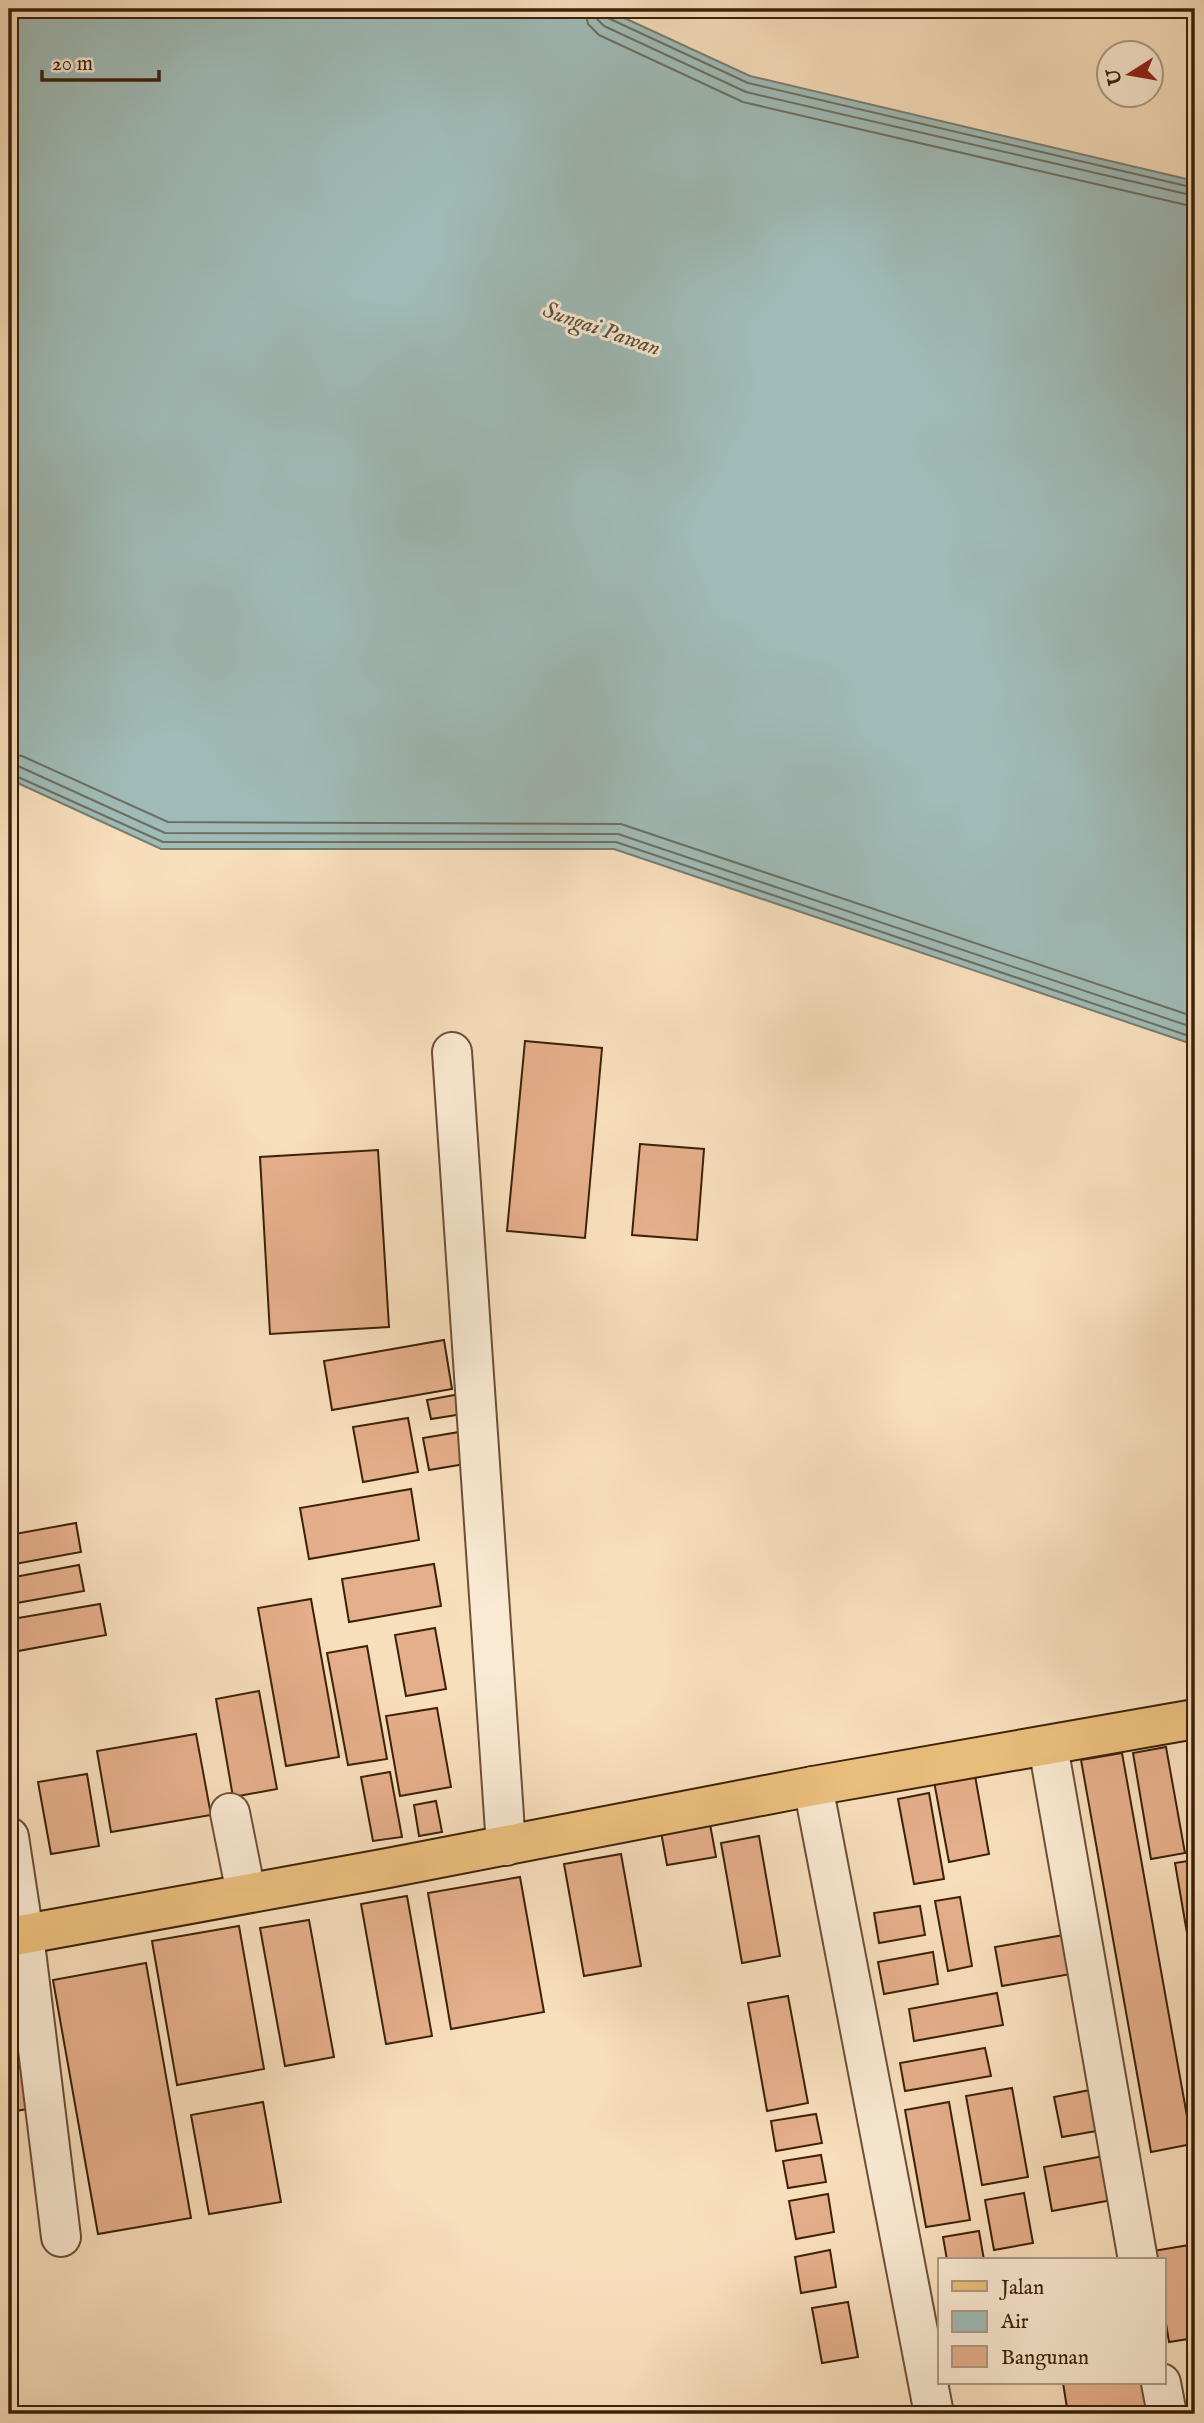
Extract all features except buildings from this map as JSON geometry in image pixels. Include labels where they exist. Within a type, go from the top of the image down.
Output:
[{"type":"main road","points":[[16,1936],[506,1846],[813,1786],[1195,1719]]},
{"type":"street","points":[[452,1052],[506,1846]]},
{"type":"street","points":[[1048,1746],[1138,2258]]},
{"type":"street","points":[[813,1786],[934,2414]]},
{"type":"street","points":[[230,1814],[246,1893]]},
{"type":"street","points":[[9,1838],[16,1936],[61,2237]]},
{"type":"street","points":[[1161,2384],[1167,2414]]},
{"type":"water","name":"Sungai Pawan","points":[[9,9],[605,9],[750,76],[1195,181],[1195,1045],[614,849],[161,849],[9,779]]}]
